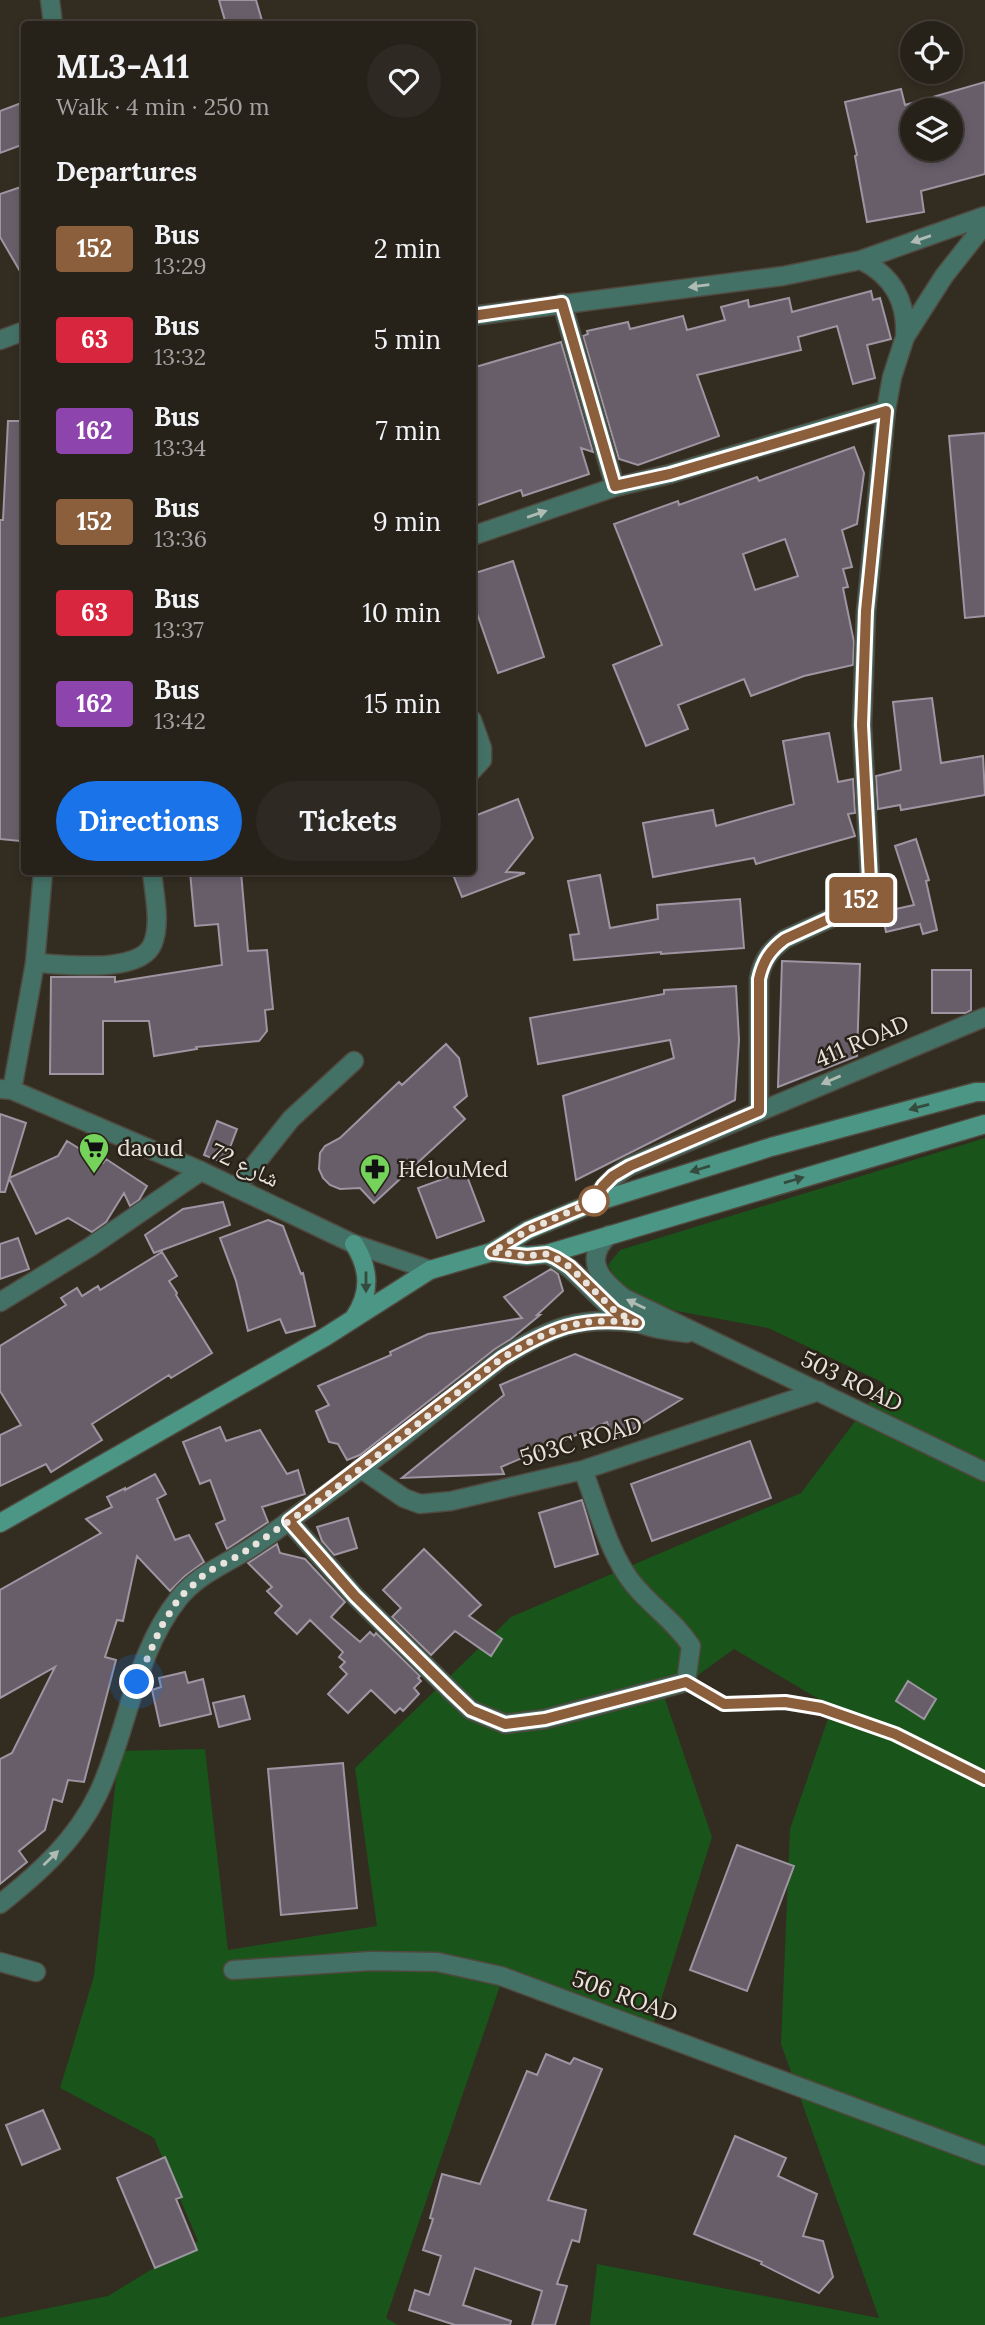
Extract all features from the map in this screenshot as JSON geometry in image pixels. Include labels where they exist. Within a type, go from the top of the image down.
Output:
[{"type":"main road","points":[[0,1523],[353,1320],[430,1270],[492,1252],[528,1230],[593,1203],[771,1147],[976,1092],[985,1092]]},
{"type":"main road","points":[[492,1252],[527,1256],[547,1254],[985,1124]]},
{"type":"main road","points":[[353,1320],[366,1295],[368,1282],[361,1255],[354,1244]]},
{"type":"street","points":[[50,0],[53,21]]},
{"type":"street","points":[[476,315],[783,276],[861,260],[985,216]]},
{"type":"street","points":[[759,1111],[761,967],[775,946],[785,939],[853,908],[870,880],[862,725],[866,611],[886,411],[892,377],[905,337],[944,276],[985,224]]},
{"type":"street","points":[[861,260],[881,272],[897,290],[906,320],[905,337]]},
{"type":"street","points":[[562,303],[615,486]]},
{"type":"street","points":[[0,341],[21,332]]},
{"type":"street","points":[[476,535],[615,486],[670,474],[886,411]]},
{"type":"street","points":[[476,731],[482,748],[482,760],[476,769]]},
{"type":"street","points":[[6,1089],[35,963],[43,875]]},
{"type":"street","points":[[35,963],[112,964],[138,960],[149,952],[155,940],[157,919],[152,875]]},
{"type":"street","name":"411 ROAD","points":[[593,1203],[613,1176],[630,1166],[985,1017]]},
{"type":"street","points":[[236,1188],[290,1119],[354,1061]]},
{"type":"street","name":"شارع 72","points":[[6,1089],[201,1171],[354,1244],[430,1270]]},
{"type":"street","points":[[0,1302],[90,1247],[201,1171]]},
{"type":"street","points":[[609,1234],[596,1252],[595,1259],[600,1276],[609,1287],[638,1306],[697,1334]]},
{"type":"street","points":[[547,1254],[570,1267],[615,1311],[637,1323],[650,1328],[697,1334]]},
{"type":"street","points":[[0,1904],[73,1837],[98,1793],[145,1660],[161,1627],[179,1598],[207,1572],[240,1555],[289,1521],[502,1358],[534,1338],[586,1321],[637,1323]]},
{"type":"street","name":"503 ROAD","points":[[697,1334],[985,1472]]},
{"type":"street","name":"503C ROAD","points":[[360,1468],[404,1498],[420,1504],[451,1501],[583,1469],[819,1391]]},
{"type":"street","points":[[289,1521],[355,1596],[471,1710],[505,1724],[545,1719],[686,1682],[691,1646],[680,1629],[642,1595],[626,1573],[583,1469]]},
{"type":"street","name":"506 ROAD","points":[[233,1970],[371,1961],[437,1962],[501,1976],[985,2156]]},
{"type":"street","points":[[0,1962],[36,1972]]},
{"type":"lane","points":[[686,1682],[724,1704],[785,1702],[821,1708],[895,1734],[985,1779]]},
{"type":"green space","points":[[985,1138],[985,2325],[590,2325],[597,2264],[879,2318],[781,2044],[790,1829],[832,1707],[734,1649],[665,1699],[712,1837],[648,2041],[502,1980],[386,2318],[398,2325],[0,2325],[0,2318],[108,2296],[198,2241],[154,2138],[60,2088],[94,1976],[119,1751],[205,1749],[228,1950],[377,1926],[355,1768],[511,1617],[801,1493],[884,1383],[768,1328],[677,1311],[653,1302],[619,1284],[608,1265],[620,1250]]},
{"type":"building","points":[[219,0],[256,0],[262,21],[225,21]]},
{"type":"building","points":[[985,82],[985,174],[921,191],[924,212],[867,222],[855,156],[857,155],[845,102],[901,89],[903,98],[900,98],[900,161],[963,161],[963,98],[929,98]]},
{"type":"building","points":[[21,103],[21,145],[0,153],[0,111]]},
{"type":"building","points":[[21,187],[21,273],[0,237],[0,194]]},
{"type":"building","points":[[871,291],[873,300],[880,298],[891,339],[867,345],[875,378],[853,384],[837,326],[798,337],[801,350],[697,375],[719,436],[638,465],[619,459],[583,336],[588,334],[587,331],[628,322],[630,329],[683,316],[687,330],[725,320],[721,307],[748,300],[749,307],[789,298],[792,312]]},
{"type":"building","points":[[561,342],[593,452],[581,448],[589,474],[523,496],[521,490],[476,506],[476,367]]},
{"type":"building","points":[[8,421],[21,421],[20,841],[0,839],[0,520],[3,520]]},
{"type":"building","points":[[985,433],[985,616],[965,618],[949,436]]},
{"type":"building","points":[[854,447],[864,473],[857,524],[842,530],[852,567],[843,569],[848,587],[843,588],[854,642],[853,665],[804,676],[751,696],[744,679],[678,705],[688,729],[646,746],[613,665],[662,645],[614,524],[678,501],[679,505],[757,477],[759,481]],"holes":[[[785,539],[798,576],[755,590],[743,554]]]},
{"type":"building","points":[[513,561],[544,657],[498,673],[476,610],[476,573]]},
{"type":"building","points":[[932,698],[941,763],[983,756],[985,795],[901,810],[900,805],[878,809],[876,776],[901,770],[893,702]]},
{"type":"building","points":[[829,733],[838,782],[853,779],[855,813],[848,814],[855,836],[756,864],[754,858],[653,877],[643,823],[713,810],[716,826],[794,804],[783,741]]},
{"type":"building","points":[[518,799],[533,838],[506,872],[525,873],[462,897],[453,875],[476,875],[476,815]]},
{"type":"building","points":[[916,839],[929,880],[926,881],[937,930],[923,934],[920,924],[886,932],[882,912],[914,905],[895,846]]},
{"type":"building","points":[[190,875],[241,875],[248,951],[267,950],[273,1009],[265,1010],[267,1031],[259,1041],[196,1047],[197,1049],[154,1056],[149,1021],[103,1021],[103,1074],[50,1074],[51,977],[115,977],[115,982],[222,965],[218,924],[195,926]]},
{"type":"building","points":[[600,875],[610,928],[658,919],[657,905],[740,899],[744,948],[574,960],[570,935],[579,934],[568,881]]},
{"type":"building","points":[[782,961],[860,964],[857,1056],[778,1087]]},
{"type":"building","points":[[932,970],[971,970],[971,1010],[966,1013],[932,1013]]},
{"type":"building","points":[[736,986],[739,1040],[735,1100],[576,1180],[563,1096],[674,1058],[670,1040],[538,1064],[530,1018],[664,994],[664,990]]},
{"type":"building","points":[[446,1044],[459,1058],[467,1096],[454,1107],[465,1119],[374,1203],[360,1188],[340,1189],[330,1185],[319,1169],[320,1153],[325,1146],[340,1138],[399,1082],[402,1085]]},
{"type":"building","points":[[0,1114],[26,1123],[5,1192],[0,1192]]},
{"type":"building","points":[[217,1121],[237,1129],[224,1163],[204,1155]]},
{"type":"building","points":[[67,1141],[103,1163],[106,1159],[147,1186],[139,1200],[130,1206],[124,1193],[106,1222],[92,1232],[68,1218],[36,1234],[9,1178],[58,1156]]},
{"type":"building","points":[[465,1171],[484,1221],[437,1238],[418,1188]]},
{"type":"building","points":[[223,1202],[230,1225],[154,1253],[145,1235],[183,1209]]},
{"type":"building","points":[[268,1220],[283,1226],[301,1274],[303,1273],[315,1326],[286,1333],[280,1319],[248,1331],[236,1281],[220,1238]]},
{"type":"building","points":[[18,1238],[29,1269],[0,1279],[0,1244]]},
{"type":"building","points":[[162,1252],[177,1276],[169,1281],[212,1353],[171,1378],[169,1375],[92,1424],[102,1440],[51,1472],[46,1464],[0,1486],[0,1435],[21,1425],[0,1391],[0,1346],[66,1305],[61,1298],[77,1288],[82,1296],[98,1286],[100,1290]]},
{"type":"building","points":[[551,1269],[558,1274],[563,1291],[511,1339],[360,1455],[347,1460],[338,1444],[329,1442],[316,1411],[329,1405],[318,1386],[391,1355],[390,1352],[428,1334],[522,1318],[504,1297]]},
{"type":"building","points":[[575,1354],[682,1399],[614,1441],[607,1422],[501,1467],[504,1474],[402,1478],[504,1395],[500,1385]]},
{"type":"building","points":[[220,1427],[226,1441],[260,1430],[287,1474],[298,1470],[305,1494],[262,1507],[268,1522],[227,1549],[216,1524],[225,1520],[210,1480],[200,1484],[183,1442]]},
{"type":"building","points":[[750,1441],[771,1498],[652,1541],[631,1484]]},
{"type":"building","points":[[155,1474],[166,1494],[157,1499],[175,1540],[189,1535],[204,1562],[170,1591],[137,1556],[123,1621],[117,1620],[105,1657],[116,1660],[84,1782],[68,1780],[62,1802],[53,1799],[45,1830],[19,1851],[27,1862],[0,1884],[0,1759],[12,1753],[55,1667],[0,1698],[0,1590],[101,1533],[86,1519],[112,1507],[107,1497]]},
{"type":"building","points":[[582,1500],[598,1554],[555,1567],[539,1513]]},
{"type":"building","points":[[348,1518],[357,1548],[334,1555],[322,1541],[317,1527]]},
{"type":"building","points":[[277,1544],[280,1553],[305,1559],[345,1602],[331,1617],[360,1642],[370,1632],[374,1636],[376,1633],[420,1676],[418,1678],[421,1681],[414,1688],[419,1694],[403,1711],[400,1708],[395,1713],[371,1690],[348,1713],[328,1694],[347,1674],[340,1667],[345,1662],[339,1657],[343,1652],[310,1620],[297,1634],[275,1613],[282,1606],[267,1591],[272,1587],[248,1563]]},
{"type":"building","points":[[424,1549],[481,1605],[469,1616],[502,1639],[491,1656],[455,1631],[431,1655],[392,1617],[401,1608],[383,1590]]},
{"type":"building","points":[[185,1672],[188,1683],[203,1679],[211,1714],[160,1726],[152,1690],[161,1687],[159,1678]]},
{"type":"building","points":[[908,1681],[936,1699],[924,1719],[896,1701]]},
{"type":"building","points":[[244,1696],[250,1719],[219,1727],[213,1703]]},
{"type":"building","points":[[343,1763],[357,1908],[281,1915],[268,1769]]},
{"type":"building","points":[[737,1845],[794,1866],[747,1991],[690,1970]]},
{"type":"building","points":[[546,2054],[570,2064],[574,2058],[602,2069],[548,2200],[586,2210],[579,2242],[572,2240],[557,2284],[567,2286],[555,2325],[532,2325],[542,2291],[475,2268],[463,2305],[511,2321],[510,2325],[455,2325],[409,2310],[415,2290],[429,2295],[441,2256],[423,2250],[433,2219],[430,2218],[442,2174],[480,2184],[527,2071],[537,2075]]},
{"type":"building","points":[[43,2110],[60,2149],[22,2165],[6,2125]]},
{"type":"building","points":[[735,2136],[786,2158],[778,2176],[817,2194],[803,2236],[823,2241],[833,2277],[819,2293],[761,2264],[762,2262],[694,2234]]},
{"type":"building","points":[[165,2157],[182,2197],[176,2199],[197,2250],[155,2268],[117,2178]]},
{"type":"bus line","name":"152","points":[[476,315],[562,303],[615,486],[670,474],[886,411],[866,611],[862,725],[870,880],[866,891],[853,908],[785,939],[775,946],[761,967],[759,1111],[630,1166],[613,1176],[593,1203],[528,1230],[492,1252],[527,1256],[547,1254],[556,1258],[570,1267],[615,1311],[637,1323],[586,1321],[534,1338],[502,1358],[324,1497],[289,1521],[355,1596],[471,1710],[505,1724],[545,1719],[686,1682],[724,1704],[785,1702],[821,1708],[895,1734],[985,1779]]},
{"type":"place","name":"daoud","points":[[94,1175]]},
{"type":"place","name":"HelouMed","points":[[375,1196]]},
{"type":"route","points":[[137,1682],[161,1627],[179,1598],[207,1572],[240,1555],[324,1497],[502,1358],[534,1338],[565,1326],[608,1320],[637,1323],[615,1311],[570,1267],[556,1258],[547,1254],[527,1256],[492,1252],[528,1230],[594,1201]]}]
